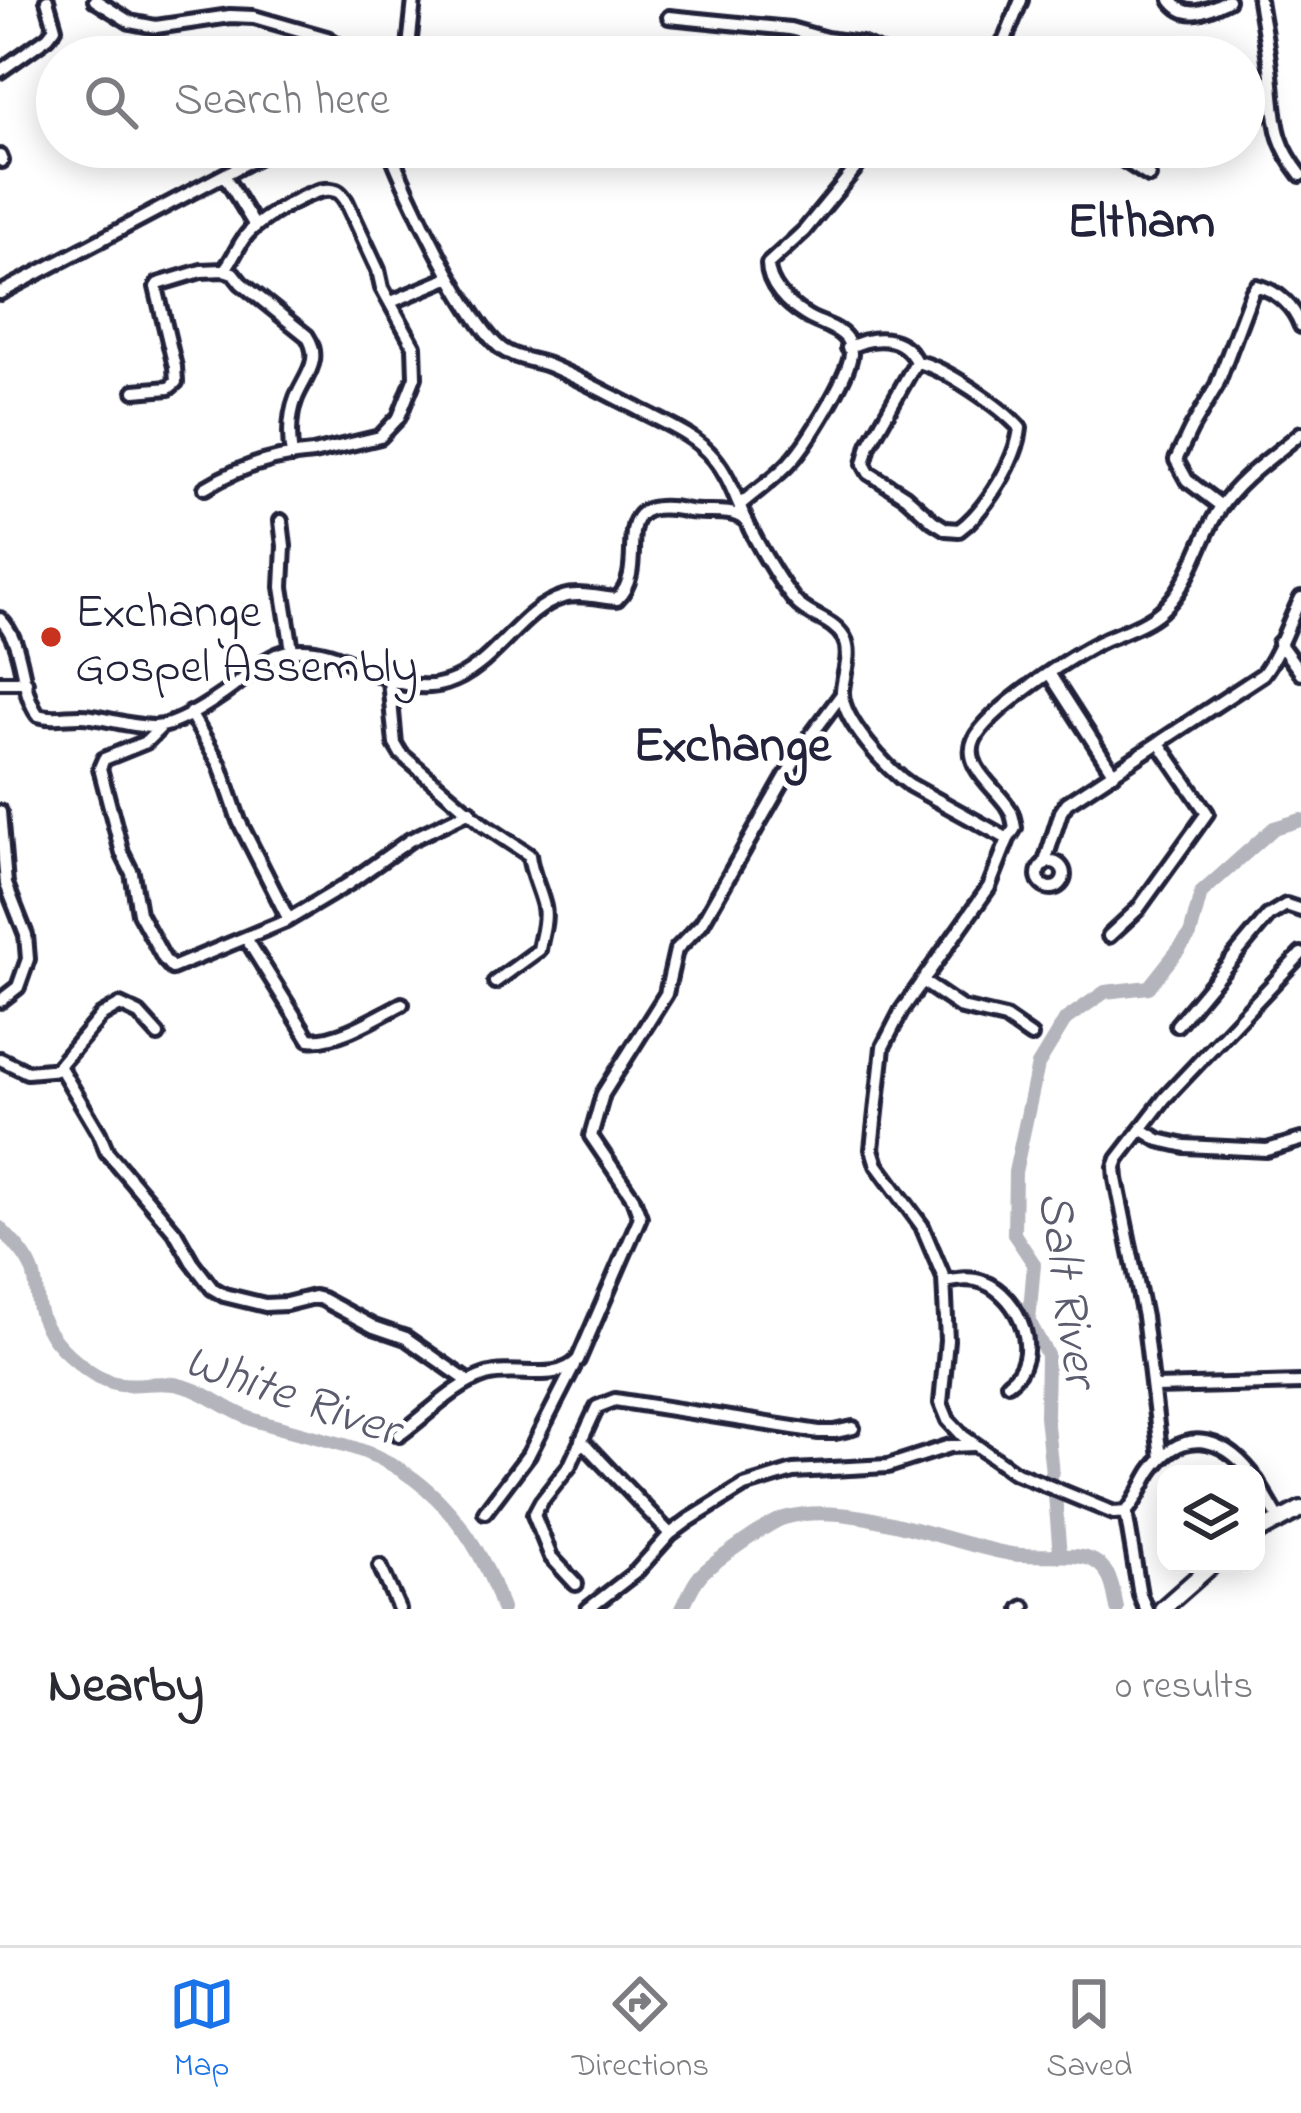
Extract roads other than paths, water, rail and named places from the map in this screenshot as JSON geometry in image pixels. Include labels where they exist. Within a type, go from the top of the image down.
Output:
[{"type":"main road","points":[[1265,1528],[1301,1508]]},
{"type":"main road","points":[[1166,1605],[1203,1573]]},
{"type":"street","points":[[47,0],[55,28],[49,36]]},
{"type":"street","points":[[230,16],[236,0]]},
{"type":"street","points":[[410,36],[414,0]]},
{"type":"street","points":[[1007,36],[1022,0]]},
{"type":"street","points":[[1171,0],[1175,7],[1199,14],[1228,0]]},
{"type":"street","points":[[1259,0],[1264,36]]},
{"type":"street","points":[[99,1],[130,22],[161,28],[230,16],[254,17],[320,36]]},
{"type":"street","points":[[668,17],[790,29],[815,36]]},
{"type":"street","points":[[1265,41],[1279,137],[1301,175]]},
{"type":"street","points":[[0,71],[36,46]]},
{"type":"street","points":[[0,293],[239,168]]},
{"type":"street","points":[[397,168],[482,330],[502,350],[544,364],[681,430],[710,453],[794,600],[846,641],[842,694],[862,734],[898,776],[1008,839]]},
{"type":"street","points":[[741,504],[800,452],[826,413],[849,358],[851,349],[842,334],[806,317],[775,289],[767,268],[856,168]]},
{"type":"street","points":[[1136,168],[1149,176]]},
{"type":"street","points":[[224,176],[255,226]]},
{"type":"street","points":[[205,488],[275,457],[380,436],[399,417],[416,376],[406,328],[382,288],[352,213],[337,192],[313,193],[255,226],[224,270]]},
{"type":"street","points":[[135,391],[169,388],[176,382],[155,293],[158,284],[201,271],[233,273],[312,344],[313,366],[296,399],[291,422],[292,456]]},
{"type":"street","points":[[391,302],[451,277]]},
{"type":"street","points":[[1222,506],[1187,480],[1176,460],[1217,385],[1252,292],[1263,286],[1284,299],[1301,326]]},
{"type":"street","points":[[848,348],[865,339],[891,340],[910,349],[916,362]]},
{"type":"street","points":[[916,362],[929,364],[991,402],[1020,428],[1002,476],[959,530],[933,521],[905,496],[874,478],[864,464],[869,445],[916,362]]},
{"type":"street","points":[[1126,1512],[1114,1514],[1030,1481],[964,1436],[943,1411],[944,1282],[931,1242],[877,1165],[872,1149],[883,1047],[902,1010],[989,887],[1015,828],[1010,809],[977,766],[973,741],[1000,711],[1049,673],[1165,608],[1232,492],[1301,434]]},
{"type":"street","points":[[470,811],[410,840],[286,922],[172,968],[140,913],[100,763],[146,742],[162,726],[236,685],[260,664],[292,650],[335,655],[412,687],[446,683],[488,659],[555,600],[621,597],[638,518],[649,508],[736,513],[746,521]]},
{"type":"street","points":[[281,521],[282,587],[292,650]]},
{"type":"street","points":[[1049,860],[1067,803],[1263,674],[1301,598]]},
{"type":"street","points":[[0,619],[16,642],[34,711],[42,717],[84,716],[162,726]]},
{"type":"street","points":[[1280,644],[1301,673]]},
{"type":"street","points":[[1049,673],[1114,774]]},
{"type":"street","points":[[389,680],[395,744],[415,767],[529,855],[544,904],[539,950],[495,982]]},
{"type":"street","points":[[0,682],[26,682]]},
{"type":"street","points":[[485,1512],[529,1454],[593,1329],[640,1217],[633,1198],[591,1136],[604,1094],[666,994],[676,950],[702,923],[803,746],[842,694]]},
{"type":"street","points":[[190,713],[220,765],[239,821],[288,918]]},
{"type":"street","points":[[1109,936],[1138,909],[1207,813],[1159,743]]},
{"type":"street","points":[[0,812],[6,884],[26,935],[28,958],[18,987],[0,1001]]},
{"type":"street","points":[[1177,1025],[1268,916],[1286,904],[1301,910]]},
{"type":"street","points":[[246,938],[313,1041],[402,1004]]},
{"type":"street","points":[[1161,1458],[1144,1316],[1115,1176],[1118,1159],[1165,1098],[1301,954]]},
{"type":"street","points":[[922,981],[962,1008],[1005,1018],[1031,1036]]},
{"type":"street","points":[[57,1068],[101,1016],[120,1004],[139,1014],[158,1035]]},
{"type":"street","points":[[0,1059],[28,1072],[61,1069],[107,1152],[175,1232],[212,1288],[265,1305],[322,1299],[420,1346],[469,1382]]},
{"type":"street","points":[[1141,1129],[1185,1146],[1268,1150],[1301,1140]]},
{"type":"street","points":[[944,1282],[986,1282],[1015,1310],[1027,1352],[1020,1374],[1008,1383]]},
{"type":"street","points":[[399,1435],[469,1382],[491,1374],[562,1371],[576,1363]]},
{"type":"street","points":[[1155,1387],[1301,1383]]},
{"type":"street","points":[[576,1584],[551,1557],[534,1515],[570,1465],[597,1407],[615,1400],[819,1432],[853,1428]]},
{"type":"street","points":[[581,1440],[670,1534]]},
{"type":"street","points":[[1145,1609],[1126,1512],[1161,1458],[1183,1443],[1200,1441],[1226,1448],[1242,1465]]},
{"type":"street","points":[[588,1609],[636,1572],[670,1534],[726,1496],[777,1475],[888,1466],[950,1446],[977,1446]]},
{"type":"street","points":[[1265,1495],[1279,1519]]},
{"type":"street","points":[[380,1566],[399,1609]]},
{"type":"waterway","name":"Salt River","points":[[1052,1473],[1047,1355],[1029,1321],[1034,1264],[1014,1234],[1015,1172],[1038,1065],[1066,1019],[1105,992],[1149,987],[1190,935],[1201,893],[1274,828],[1301,820]]},
{"type":"waterway","name":"White River","points":[[0,1228],[30,1266],[47,1328],[82,1366],[114,1383],[189,1388],[244,1416],[351,1447],[404,1472],[427,1489],[464,1531],[480,1555],[502,1609]]},
{"type":"waterway","name":"Salt River","points":[[1055,1495],[1060,1556]]},
{"type":"waterway","name":"White River","points":[[682,1609],[700,1576],[727,1554],[777,1521],[810,1514],[867,1518],[1011,1554],[1086,1558],[1108,1575],[1117,1609]]},
{"type":"place","name":"Exchange Gospel Assembly","points":[[51,637]]},
{"type":"district","name":"Eltham","points":[[1141,218]]},
{"type":"district","name":"Exchange","points":[[732,742]]}]
